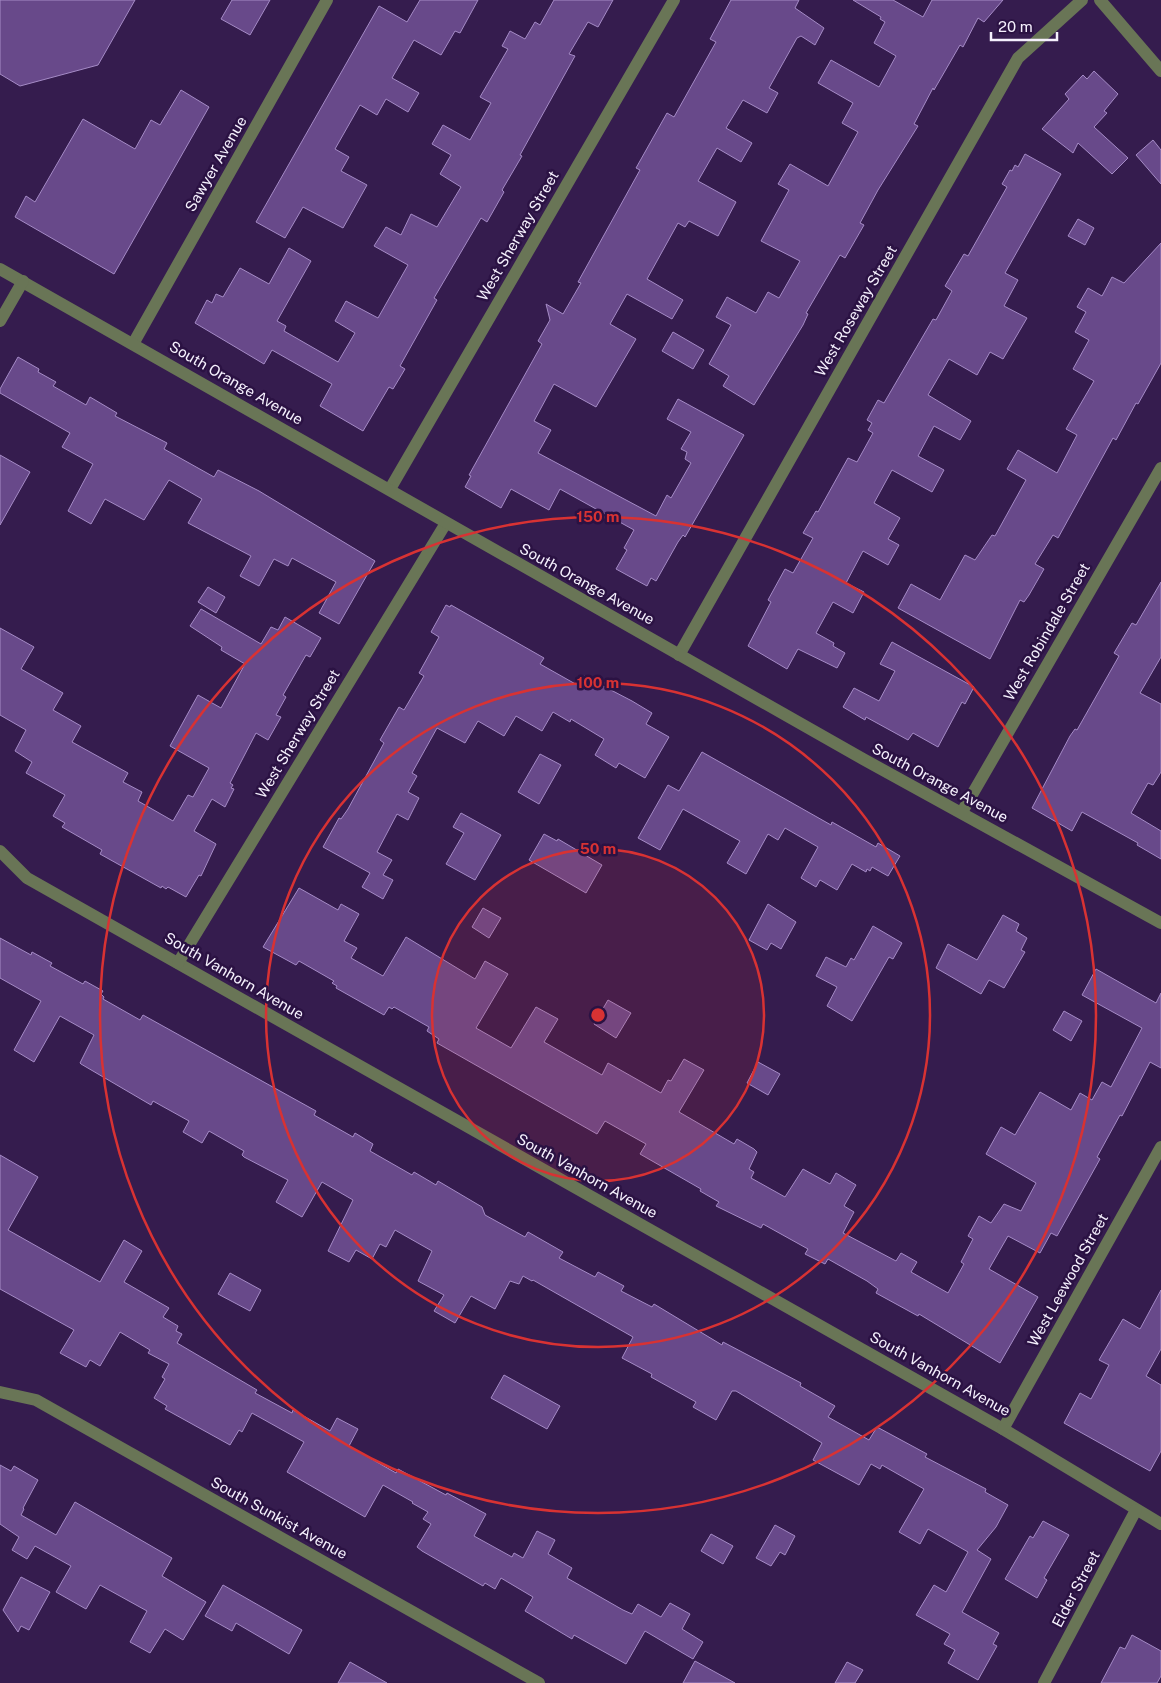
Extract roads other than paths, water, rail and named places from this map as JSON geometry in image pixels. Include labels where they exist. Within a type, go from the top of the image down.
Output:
[{"type":"street","name":"Sawyer Avenue","points":[[132,344],[327,0]]},
{"type":"street","name":"West Sherway Street","points":[[390,489],[674,0]]},
{"type":"street","name":"West Roseway Street","points":[[679,654],[1018,58],[1082,0]]},
{"type":"street","points":[[1100,0],[1161,70]]},
{"type":"street","name":"South Orange Avenue","points":[[0,269],[23,280],[863,760],[962,812],[1161,923]]},
{"type":"street","points":[[0,321],[23,280]]},
{"type":"street","name":"West Robindale Street","points":[[962,812],[1161,468]]},
{"type":"street","name":"West Sherway Street","points":[[178,963],[446,523]]},
{"type":"street","name":"South Vanhorn Avenue","points":[[0,851],[27,878],[1003,1429],[1161,1524]]},
{"type":"street","name":"West Leewood Street","points":[[1003,1429],[1161,1147]]},
{"type":"street","name":"South Sunkist Avenue","points":[[0,1392],[36,1400],[539,1683]]},
{"type":"street","name":"Elder Street","points":[[1044,1683],[1136,1510]]}]
